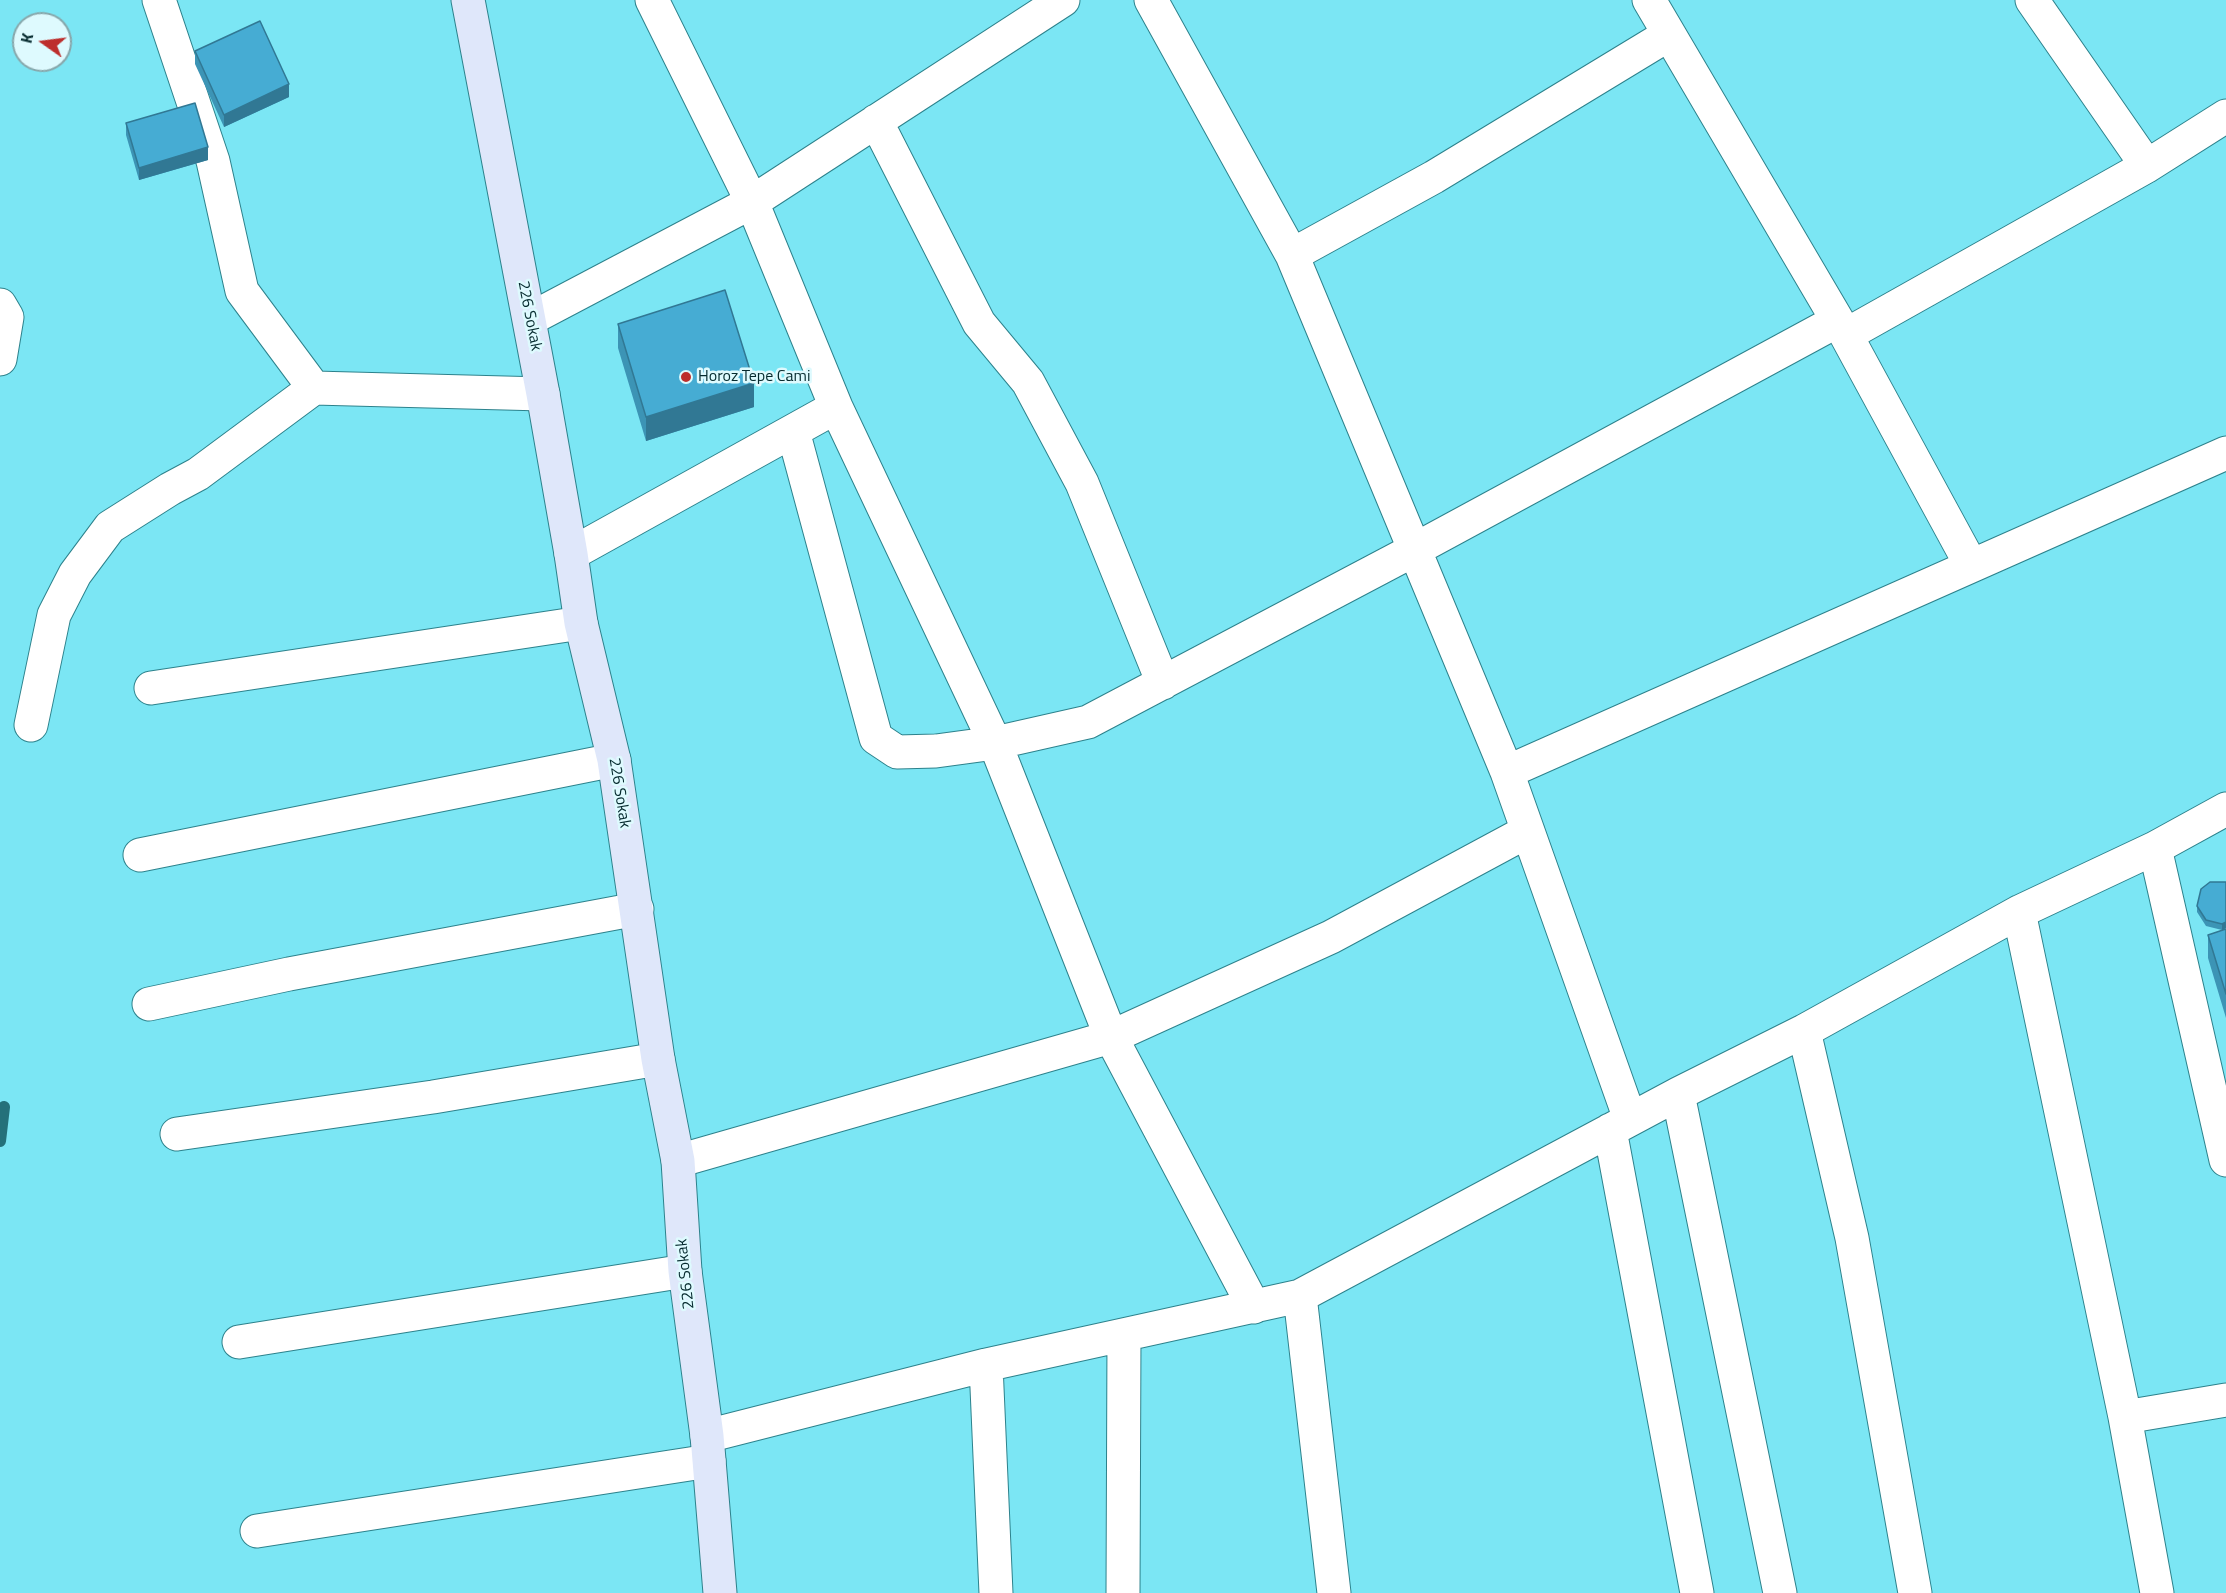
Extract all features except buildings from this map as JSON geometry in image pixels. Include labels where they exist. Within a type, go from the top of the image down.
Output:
[{"type":"street","points":[[159,0],[213,162],[242,291],[314,388]]},
{"type":"street","points":[[652,0],[752,202],[836,407],[995,743],[1111,1037],[1254,1308]]},
{"type":"street","points":[[530,319],[752,202],[1063,0]]},
{"type":"street","points":[[1151,0],[1292,255],[1507,772],[1528,831],[1620,1125],[1697,1593]]},
{"type":"street","points":[[1649,0],[1842,328],[1971,565]]},
{"type":"street","points":[[2032,0],[2147,166]]},
{"type":"street","name":"226 Sokak","points":[[473,2],[571,554],[581,623],[614,760],[657,1059],[678,1161],[685,1271],[708,1448],[720,1593]]},
{"type":"street","points":[[1292,255],[1434,177],[1668,35]]},
{"type":"street","points":[[793,431],[876,738],[897,753],[936,751],[995,743],[1088,722],[2147,166],[2226,116]]},
{"type":"street","points":[[876,121],[979,323],[1028,382],[1082,483],[1163,683]]},
{"type":"street","points":[[0,359],[2,313]]},
{"type":"street","points":[[31,725],[54,615],[75,574],[110,527],[198,474],[314,388],[543,394]]},
{"type":"street","points":[[571,554],[836,407]]},
{"type":"street","points":[[1507,772],[2226,453]]},
{"type":"street","points":[[151,688],[581,623]]},
{"type":"street","points":[[140,855],[614,760]]},
{"type":"street","points":[[257,1531],[708,1448],[986,1365],[1254,1308],[1300,1296],[1678,1094],[1804,1031],[2019,912],[2156,848],[2226,809]]},
{"type":"street","points":[[678,1161],[1111,1037],[1331,937],[1528,831]]},
{"type":"street","points":[[2156,848],[2225,1154]]},
{"type":"street","points":[[148,1004],[289,974],[637,909]]},
{"type":"street","points":[[2019,912],[2125,1417],[2157,1593]]},
{"type":"street","points":[[1804,1031],[1852,1238],[1915,1593]]},
{"type":"street","points":[[177,1134],[433,1097],[657,1059]]},
{"type":"street","points":[[1678,1094],[1780,1593]]},
{"type":"street","points":[[239,1342],[685,1271]]},
{"type":"street","points":[[1300,1296],[1334,1593]]},
{"type":"street","points":[[1123,1593],[1124,1336]]},
{"type":"street","points":[[986,1365],[996,1593]]},
{"type":"street","points":[[2125,1417],[2226,1400]]},
{"type":"waterway","points":[[0,1141],[4,1107]]},
{"type":"place","name":"Horoz Tepe Cami","points":[[686,377]]}]
